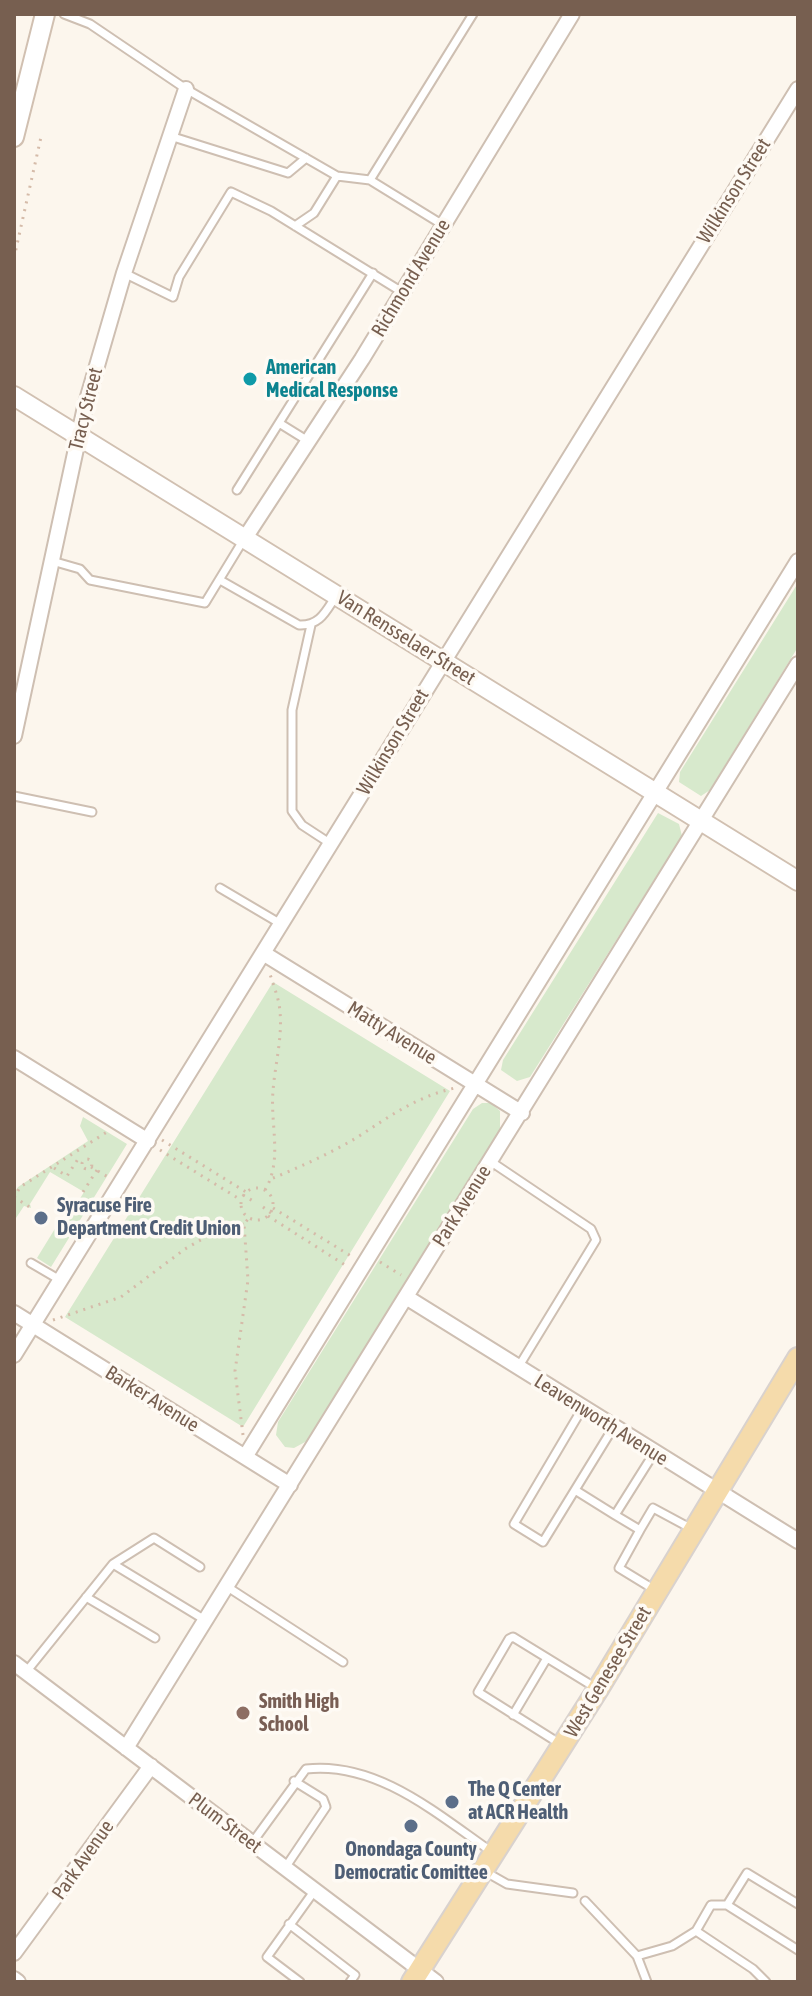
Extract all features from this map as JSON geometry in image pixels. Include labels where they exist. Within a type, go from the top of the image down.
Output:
[{"type":"main road","name":"West Genesee Street","points":[[423,1978],[489,1862],[796,1367]]},
{"type":"street","points":[[15,126],[45,14]]},
{"type":"street","name":"Richmond Avenue","points":[[245,538],[402,292],[572,14]]},
{"type":"street","name":"Tracy Street","points":[[14,736],[79,434],[124,273],[186,89]]},
{"type":"street","name":"Wilkinson Street","points":[[14,1355],[798,89]]},
{"type":"street","name":"Van Rensselaer Street","points":[[14,396],[798,881]]},
{"type":"street","points":[[245,1457],[798,561]]},
{"type":"street","name":"Park Avenue","points":[[126,1748],[798,664]]},
{"type":"street","name":"Matty Avenue","points":[[263,953],[522,1113]]},
{"type":"street","points":[[14,1058],[149,1139]]},
{"type":"street","name":"Leavenworth Avenue","points":[[410,1290],[517,1368],[798,1541]]},
{"type":"street","name":"Barker Avenue","points":[[14,1313],[290,1485]]},
{"type":"street","name":"Plum Street","points":[[20,1668],[315,1890],[423,1978]]},
{"type":"street","name":"Park Avenue","points":[[14,1953],[151,1766]]},
{"type":"lane","points":[[64,14],[90,24],[186,89],[337,176],[370,180],[443,225]]},
{"type":"lane","points":[[90,24],[96,14]]},
{"type":"lane","points":[[370,180],[473,14]]},
{"type":"lane","points":[[170,136],[288,173],[306,158]]},
{"type":"lane","points":[[295,226],[314,213],[337,176]]},
{"type":"lane","points":[[124,273],[173,297],[179,277],[231,192],[295,226],[402,292]]},
{"type":"lane","points":[[237,490],[373,273]]},
{"type":"lane","points":[[279,423],[308,441]]},
{"type":"lane","points":[[50,560],[80,569],[90,580],[205,603],[245,538]]},
{"type":"lane","points":[[220,580],[299,625],[311,625],[320,619],[337,595]]},
{"type":"lane","points":[[311,625],[292,710],[292,811],[302,825],[331,844]]},
{"type":"lane","points":[[14,796],[92,812]]},
{"type":"lane","points":[[220,888],[281,924]]},
{"type":"lane","points":[[490,1161],[591,1229],[596,1240],[517,1368]]},
{"type":"lane","points":[[31,1263],[60,1280]]},
{"type":"lane","points":[[582,1409],[514,1524],[543,1542],[613,1428]]},
{"type":"lane","points":[[615,1515],[654,1453]]},
{"type":"lane","points":[[575,1490],[640,1530]]},
{"type":"lane","points":[[657,1591],[619,1568],[653,1508],[694,1530]]},
{"type":"lane","points":[[20,1668],[113,1564],[154,1538],[200,1567]]},
{"type":"lane","points":[[113,1564],[205,1620]]},
{"type":"lane","points":[[226,1586],[343,1662]]},
{"type":"lane","points":[[86,1597],[155,1638]]},
{"type":"lane","points":[[563,1745],[478,1692],[509,1639],[513,1637],[598,1689]]},
{"type":"lane","points":[[513,1715],[547,1658]]},
{"type":"lane","points":[[252,1843],[294,1781],[306,1769],[345,1769],[378,1778],[489,1862],[507,1884],[573,1893]]},
{"type":"lane","points":[[285,1868],[326,1807],[323,1799],[294,1781]]},
{"type":"lane","points":[[727,1905],[747,1873],[798,1904]]},
{"type":"lane","points":[[300,1982],[267,1957],[315,1890]]},
{"type":"lane","points":[[585,1901],[637,1956],[647,1982]]},
{"type":"lane","points":[[637,1956],[672,1946],[696,1931],[711,1905],[727,1905],[798,1950]]},
{"type":"lane","points":[[289,1924],[355,1975],[350,1982]]},
{"type":"lane","points":[[696,1931],[753,1969],[766,1982]]},
{"type":"path","points":[[14,258],[41,137]]},
{"type":"path","points":[[263,953],[279,1003],[281,1032],[272,1093],[273,1178]]},
{"type":"path","points":[[265,1190],[273,1178],[355,1138],[393,1111],[424,1097],[475,1084]]},
{"type":"path","points":[[31,1208],[14,1198],[20,1187],[107,1132]]},
{"type":"path","points":[[149,1139],[253,1201]]},
{"type":"path","points":[[149,1139],[243,1196]]},
{"type":"path","points":[[71,1155],[80,1160],[85,1169],[91,1167],[120,1185]]},
{"type":"path","points":[[52,1167],[61,1176],[67,1176],[80,1160]]},
{"type":"path","points":[[83,1192],[97,1170]]},
{"type":"path","points":[[253,1188],[265,1190],[273,1199],[271,1212],[262,1220],[249,1218],[241,1208],[243,1196],[253,1188]]},
{"type":"path","points":[[263,1207],[410,1290]]},
{"type":"path","points":[[271,1212],[364,1264]]},
{"type":"path","points":[[32,1325],[121,1297],[185,1249],[216,1231],[244,1224],[249,1218]]},
{"type":"path","points":[[244,1224],[248,1280],[235,1371],[245,1457]]},
{"type":"green space","points":[[798,583],[798,647],[710,790],[701,796],[679,782],[680,772]]},
{"type":"green space","points":[[658,813],[679,824],[682,836],[530,1077],[517,1081],[501,1070],[503,1060]]},
{"type":"green space","points":[[273,982],[450,1091],[243,1427],[65,1317]]},
{"type":"green space","points":[[482,1103],[491,1103],[500,1111],[500,1131],[307,1441],[294,1448],[285,1447],[276,1435],[278,1422],[473,1109]]},
{"type":"green space","points":[[83,1117],[127,1144],[51,1267],[37,1258],[56,1227],[55,1221],[64,1225],[84,1192],[50,1172],[30,1204],[31,1208],[24,1206],[14,1221],[14,1193],[18,1187],[88,1141],[80,1126]]},
{"type":"place","name":"American Medical Response","points":[[250,379]]},
{"type":"place","name":"Syracuse Fire Department Credit Union","points":[[41,1218]]},
{"type":"place","name":"Smith High School","points":[[243,1713]]},
{"type":"place","name":"The Q Center at ACR Health","points":[[452,1802]]},
{"type":"place","name":"Onondaga County Democratic Comittee","points":[[411,1826]]}]
